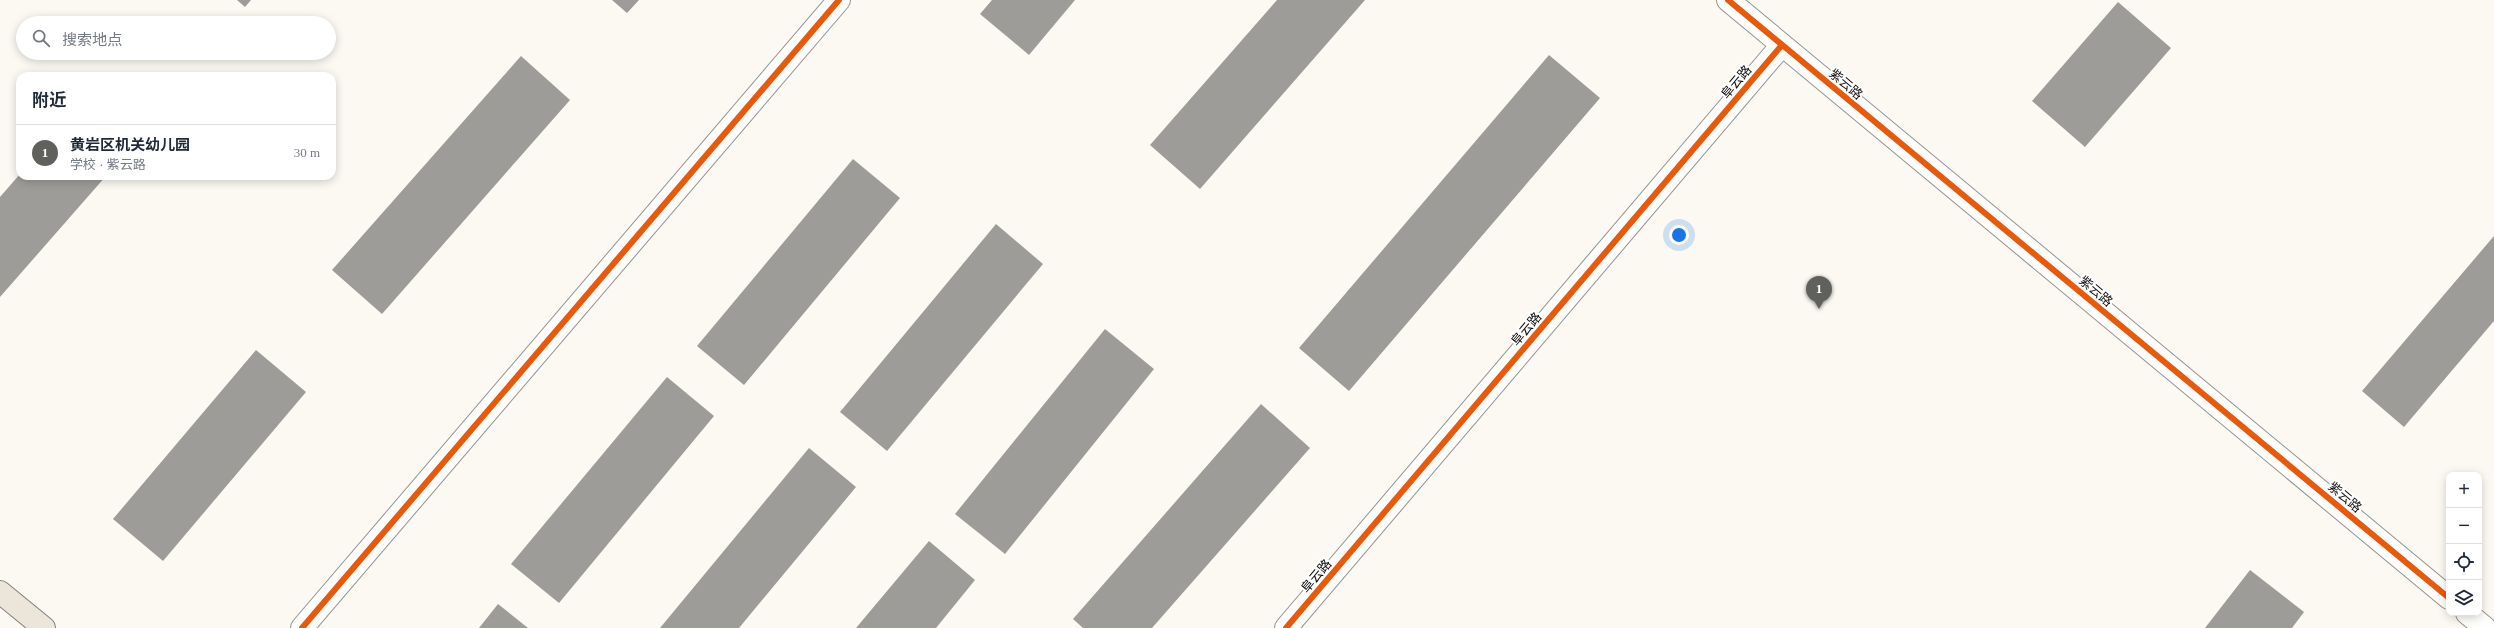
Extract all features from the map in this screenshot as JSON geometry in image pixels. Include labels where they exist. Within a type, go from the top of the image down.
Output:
[{"type":"main road","points":[[0,592],[44,628]]},
{"type":"street","points":[[302,628],[839,0]]},
{"type":"street","name":"紫云路","points":[[1728,0],[2446,596]]},
{"type":"street","name":"阜云路","points":[[1286,628],[1782,45]]},
{"type":"street","points":[[2471,616],[2485,628]]},
{"type":"building","points":[[237,0],[251,0],[245,7]]},
{"type":"building","points":[[612,0],[639,0],[627,13]]},
{"type":"building","points":[[992,0],[1075,0],[1029,55],[980,14]]},
{"type":"building","points":[[1277,0],[1365,0],[1200,189],[1150,145]]},
{"type":"building","points":[[2118,2],[2171,48],[2085,147],[2032,101]]},
{"type":"building","points":[[1549,55],[1600,98],[1349,391],[1299,348]]},
{"type":"building","points":[[521,56],[570,100],[382,314],[332,270]]},
{"type":"building","points":[[853,159],[900,198],[744,385],[697,346]]},
{"type":"building","points":[[16,179],[16,180],[102,180],[0,297],[0,197]]},
{"type":"building","points":[[996,224],[1043,264],[887,451],[840,412]]},
{"type":"building","points":[[2494,236],[2494,321],[2404,427],[2362,391]]},
{"type":"building","points":[[1105,329],[1154,369],[1005,554],[955,514]]},
{"type":"building","points":[[256,350],[306,392],[163,561],[113,519]]},
{"type":"building","points":[[667,377],[714,416],[559,603],[511,564]]},
{"type":"building","points":[[1261,404],[1310,448],[1152,628],[1083,628],[1073,619]]},
{"type":"building","points":[[809,448],[856,487],[739,628],[660,628]]},
{"type":"building","points":[[929,541],[975,580],[936,628],[856,628]]},
{"type":"building","points":[[2250,570],[2304,612],[2292,628],[2205,628]]},
{"type":"building","points":[[498,604],[528,628],[479,628]]},
{"type":"cycle path","points":[[302,628],[839,0]]},
{"type":"cycle path","points":[[1728,0],[2446,596]]},
{"type":"cycle path","points":[[1286,628],[1782,45]]},
{"type":"place","name":"黄岩区机关幼儿园","points":[[1819,309]]}]
